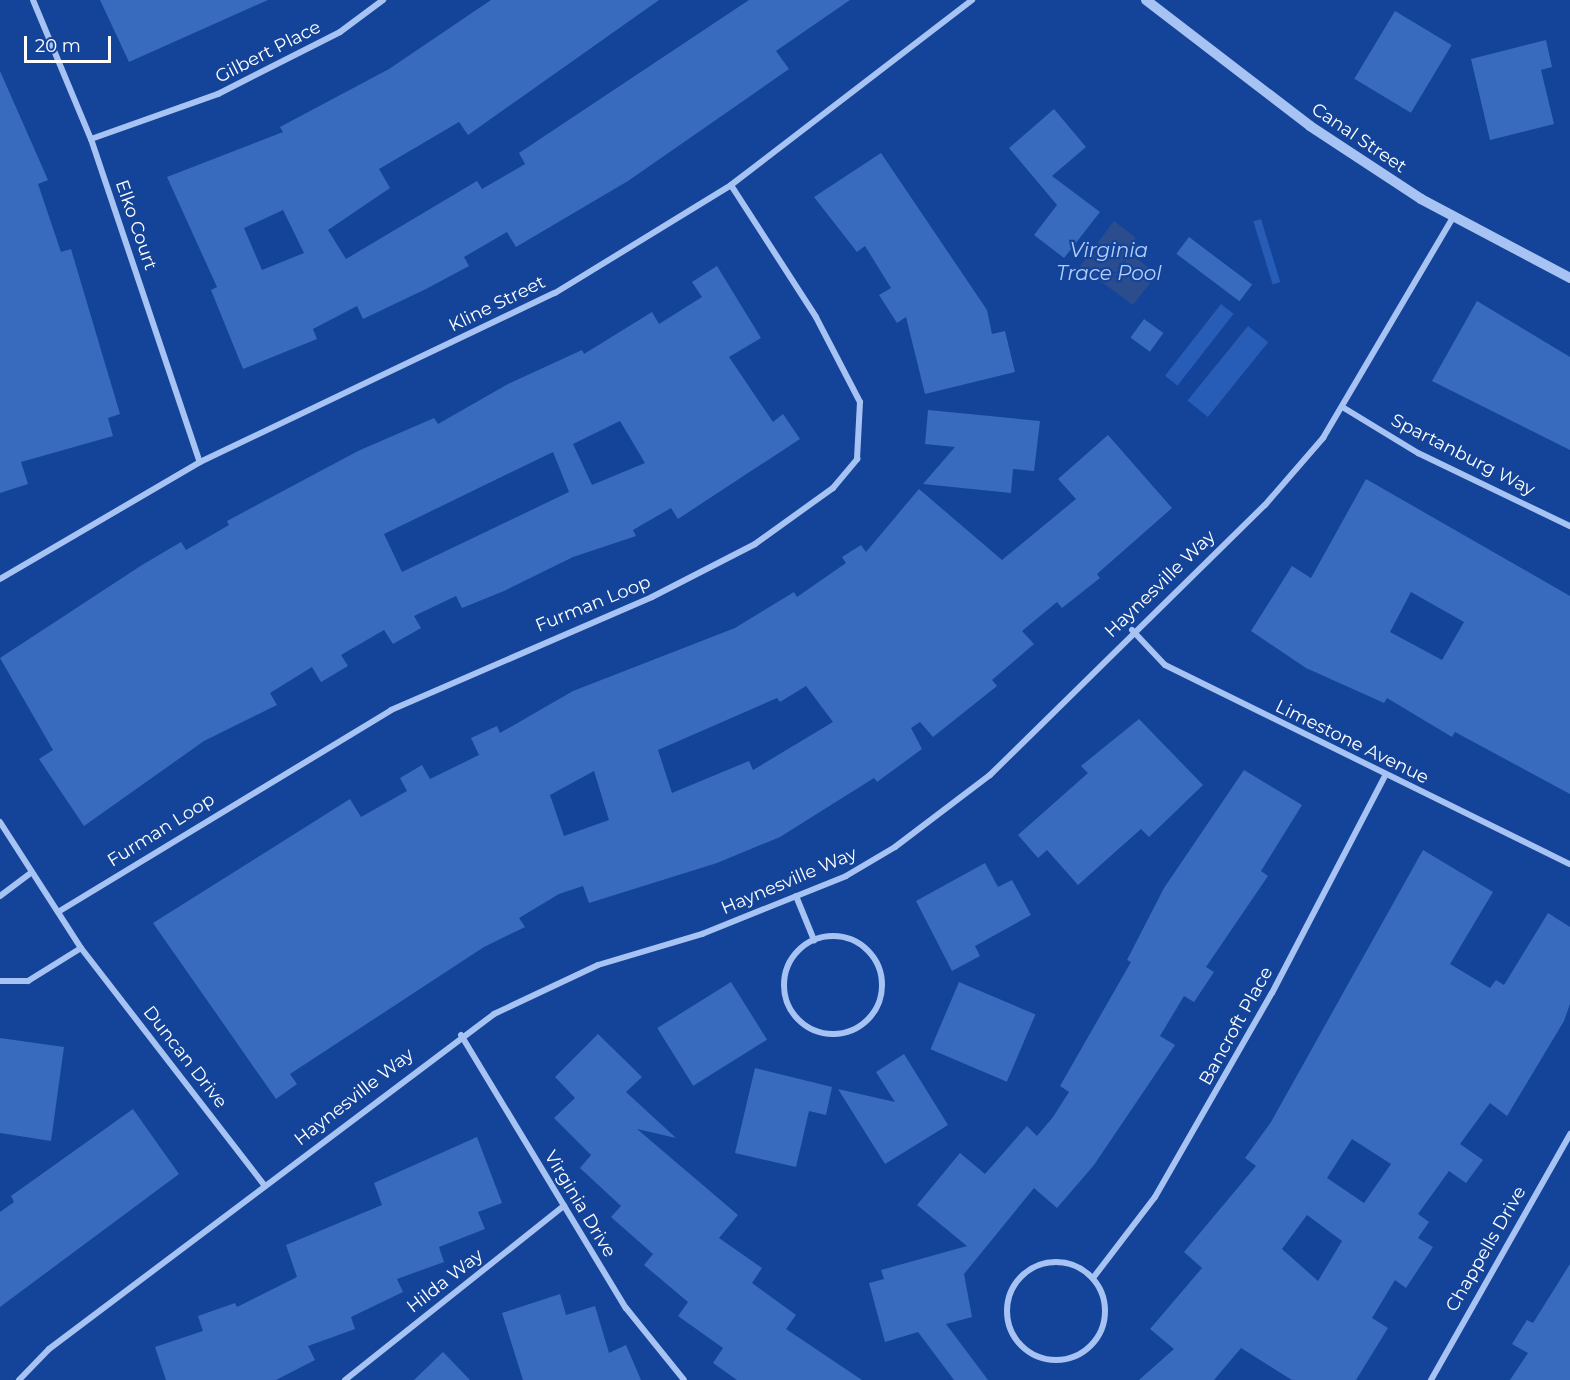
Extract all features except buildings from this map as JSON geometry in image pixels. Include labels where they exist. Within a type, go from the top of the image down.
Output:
[{"type":"street","name":"Elko Court","points":[[33,0],[91,139],[200,462]]},
{"type":"street","name":"Gilbert Place","points":[[91,139],[218,94],[340,32],[383,0]]},
{"type":"street","name":"Kline Street","points":[[0,579],[200,462],[555,293],[731,185],[972,0]]},
{"type":"street","name":"Canal Street","points":[[1146,0],[1310,126],[1453,217],[1570,278]]},
{"type":"street","name":"Furman Loop","points":[[58,912],[390,710],[652,597],[755,544],[833,488],[857,459],[860,402],[816,316],[731,185]]},
{"type":"street","name":"Haynesville Way","points":[[19,1380],[49,1348],[461,1035],[494,1014],[598,965],[702,934],[846,876],[938,817],[1030,738],[1132,630],[1265,505],[1344,408],[1453,217]]},
{"type":"street","name":"Spartanburg Way","points":[[1344,408],[1418,453],[1570,526]]},
{"type":"street","name":"Limestone Avenue","points":[[1132,630],[1165,665],[1385,776],[1570,864]]},
{"type":"street","name":"Bancroft Place","points":[[1093,1278],[1155,1197],[1272,993],[1385,776]]},
{"type":"street","name":"Duncan Drive","points":[[0,822],[81,948],[264,1185]]},
{"type":"street","points":[[0,896],[31,873]]},
{"type":"street","points":[[796,896],[814,939]]},
{"type":"street","points":[[846,938],[861,944],[880,970],[880,1001],[872,1016],[846,1034],[806,1027],[784,994],[789,961],[814,939],[846,938]]},
{"type":"street","points":[[0,981],[28,981],[81,948]]},
{"type":"street","name":"Virginia Drive","points":[[461,1035],[626,1308],[684,1380]]},
{"type":"street","name":"Chappells Drive","points":[[1431,1380],[1570,1134]]},
{"type":"street","name":"Hilda Way","points":[[345,1380],[564,1206]]},
{"type":"street","points":[[1067,1263],[1093,1278],[1102,1293],[1104,1319],[1095,1342],[1082,1354],[1049,1360],[1019,1345],[1010,1332],[1007,1301],[1023,1275],[1036,1266],[1067,1263]]},
{"type":"shaded area","points":[[1261,219],[1280,282],[1273,284],[1253,221]]},
{"type":"shaded area","points":[[1221,304],[1234,314],[1178,386],[1165,376]]},
{"type":"shaded area","points":[[1248,326],[1268,342],[1208,417],[1188,401]]},
{"type":"water","name":"Virginia Trace Pool","points":[[1114,221],[1136,238],[1126,251],[1157,274],[1133,305],[1080,266]]}]
